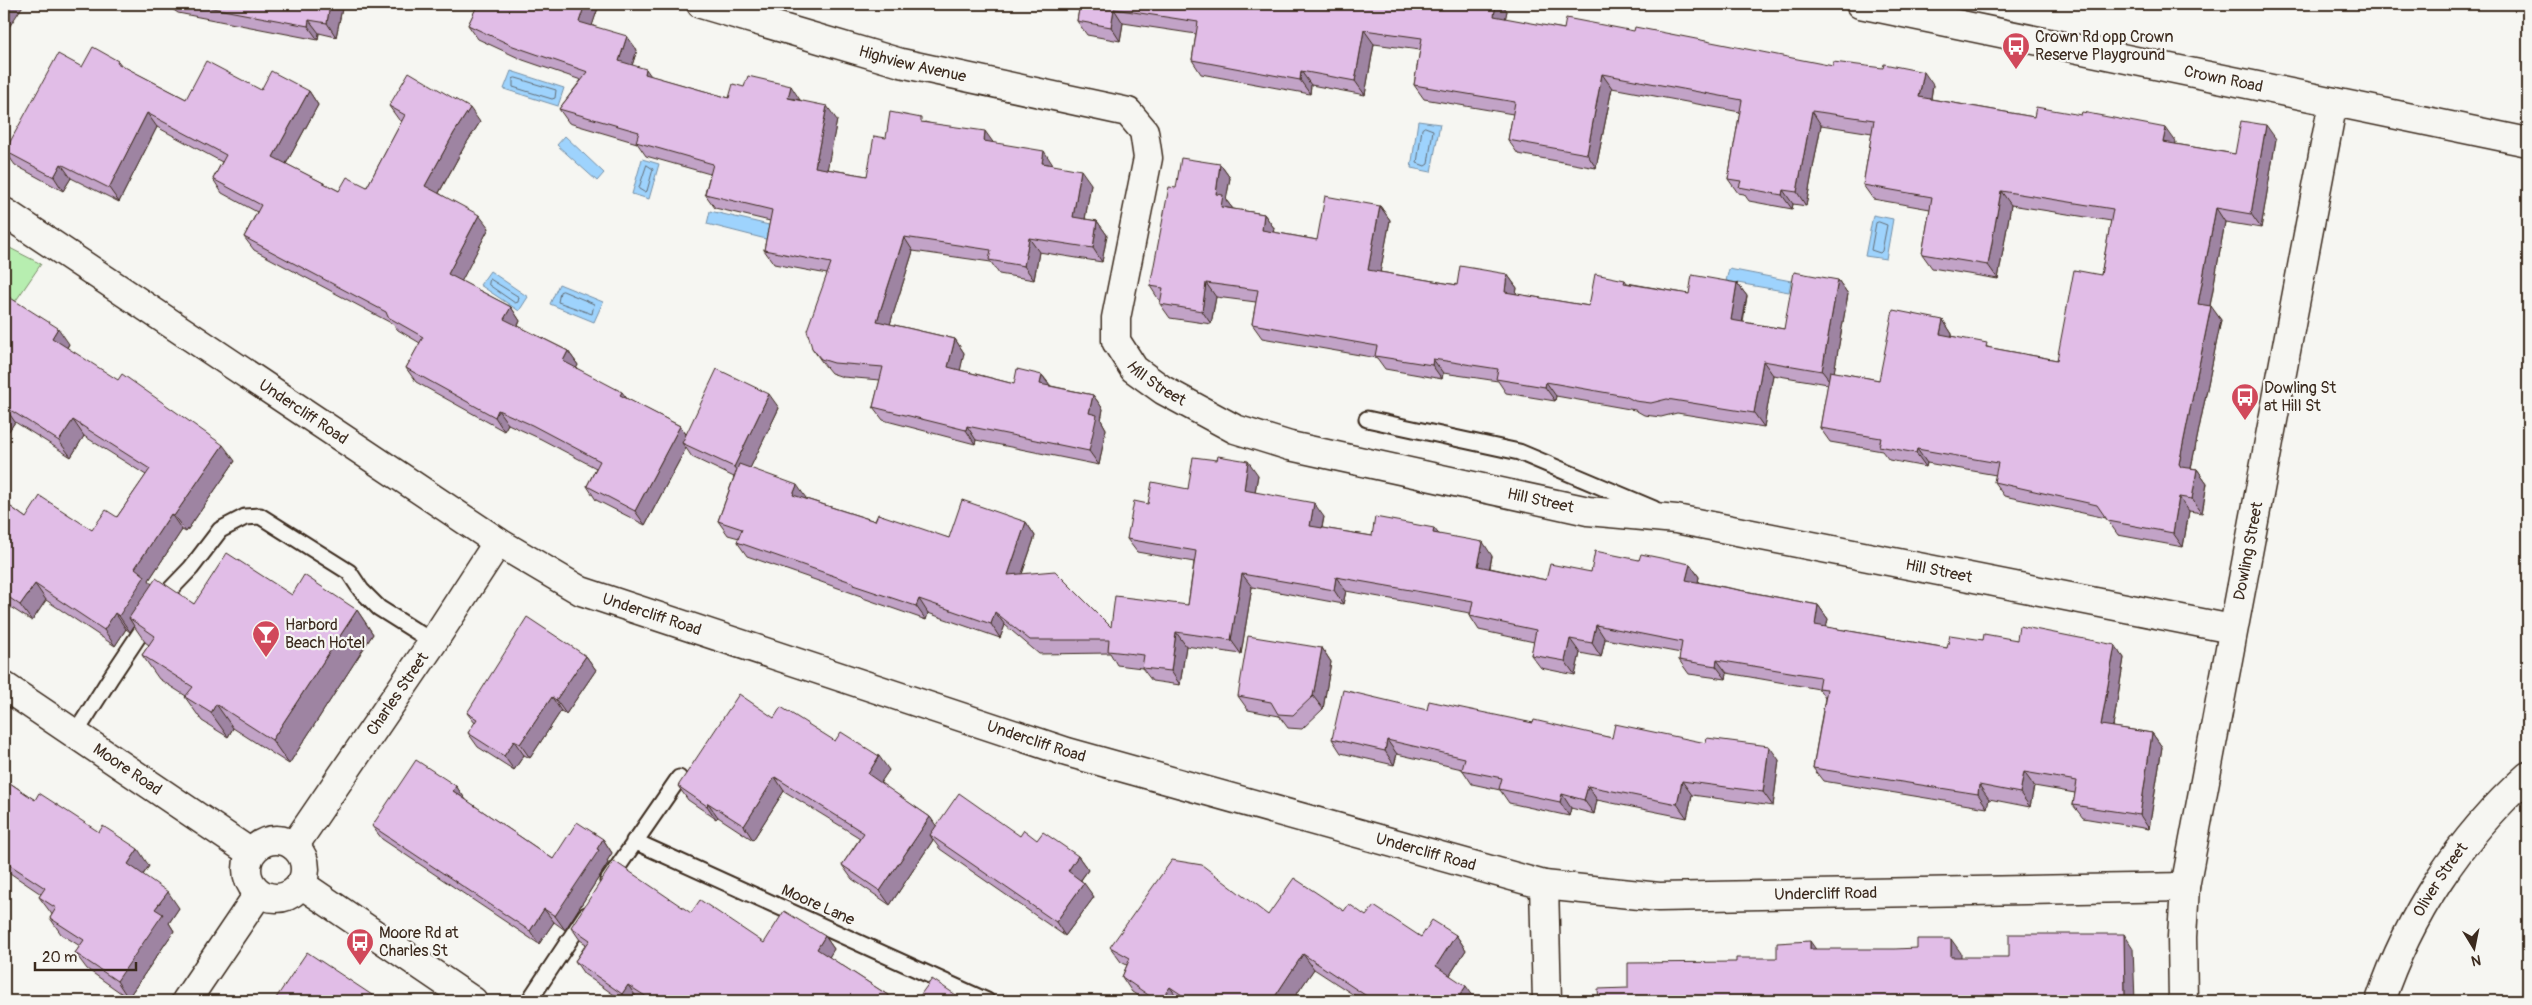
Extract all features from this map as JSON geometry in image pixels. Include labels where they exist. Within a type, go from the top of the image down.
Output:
[{"type":"street","name":"Highview Avenue","points":[[701,4],[901,62],[1128,112]]},
{"type":"street","name":"Crown Road","points":[[1860,4],[2528,142]]},
{"type":"street","name":"Dowling Street","points":[[2183,1001],[2182,937],[2185,887],[2232,629],[2333,102]]},
{"type":"street","name":"Hill Street","points":[[1128,112],[1144,131],[1148,158],[1116,318],[1116,341],[1134,369],[1163,390],[1235,429],[1290,446],[1588,510],[1676,518],[2232,629]]},
{"type":"street","name":"Undercliff Road","points":[[4,212],[498,542],[581,591],[1067,752],[1544,885],[1658,897],[2185,887]]},
{"type":"street","name":"Charles Street","points":[[294,846],[434,642],[498,542]]},
{"type":"street","name":"Moore Road","points":[[4,686],[251,853]]},
{"type":"street","name":"Oliver Street","points":[[2380,1001],[2393,962],[2437,881],[2477,828],[2528,776]]},
{"type":"street","points":[[280,840],[294,846],[304,860],[305,868],[301,884],[295,891],[277,898],[259,893],[252,886],[246,870],[251,853],[266,841],[280,840]]},
{"type":"street","points":[[301,884],[473,1001]]},
{"type":"street","points":[[1544,885],[1547,1001]]},
{"type":"street","points":[[186,1001],[259,893]]},
{"type":"lane","points":[[1367,419],[1520,452],[1676,518]]},
{"type":"lane","points":[[75,734],[167,593],[191,568],[220,530],[245,517],[260,516],[348,572],[361,590],[379,608],[434,642]]},
{"type":"lane","points":[[529,1001],[634,841],[679,778]]},
{"type":"lane","name":"Moore Lane","points":[[634,841],[988,1001]]},
{"type":"green space","points":[[4,245],[41,264],[4,318]]},
{"type":"water","points":[[511,71],[564,88],[558,106],[504,89]]},
{"type":"water","points":[[1418,121],[1440,124],[1431,172],[1411,168]]},
{"type":"water","points":[[565,136],[604,173],[597,181],[557,145]]},
{"type":"water","points":[[642,159],[659,164],[649,199],[632,194]]},
{"type":"water","points":[[710,211],[773,226],[770,240],[707,224]]},
{"type":"water","points":[[1873,215],[1893,219],[1886,259],[1865,256]]},
{"type":"water","points":[[1729,269],[1791,281],[1789,292],[1726,281]]},
{"type":"water","points":[[490,271],[528,297],[519,311],[480,285]]},
{"type":"water","points":[[559,284],[603,302],[594,322],[550,304]]},
{"type":"building","points":[[191,4],[330,4],[327,23],[309,20],[308,26]]},
{"type":"building","points":[[478,4],[585,4],[579,22],[627,36],[619,61],[646,69],[645,74],[729,98],[733,84],[744,87],[748,76],[791,86],[788,98],[827,106],[815,167],[867,176],[874,136],[886,138],[890,112],[921,118],[921,122],[985,131],[984,141],[1044,151],[1042,163],[1081,170],[1073,217],[1097,221],[1093,248],[1029,238],[1024,266],[989,260],[991,250],[904,237],[877,321],[955,339],[948,367],[1014,384],[1017,369],[1042,375],[1040,384],[1093,395],[1089,413],[1097,415],[1089,451],[967,426],[966,430],[873,407],[883,367],[834,363],[821,359],[812,348],[807,330],[831,263],[764,250],[772,210],[705,194],[713,164],[636,142],[639,132],[559,109],[588,72],[513,46],[468,25]]},
{"type":"building","points":[[1080,4],[1496,4],[1494,16],[1564,29],[1566,18],[1634,31],[1635,27],[1833,66],[1833,62],[1883,68],[1884,64],[1924,72],[1919,97],[2034,117],[2036,107],[2081,115],[2082,112],[2166,128],[2163,142],[2235,154],[2241,121],[2266,125],[2251,214],[2216,208],[2198,304],[2211,306],[2179,464],[2181,467],[2197,469],[2192,499],[2179,497],[2173,533],[2108,521],[2097,505],[1994,482],[1998,463],[1917,449],[1916,453],[1879,446],[1881,438],[1820,428],[1830,371],[1879,380],[1893,310],[1943,320],[1940,334],[1987,343],[1986,347],[2057,360],[2074,270],[2101,275],[2113,209],[2001,191],[1988,265],[1922,254],[1932,197],[1863,185],[1874,120],[1812,111],[1797,192],[1783,190],[1782,195],[1739,187],[1741,181],[1728,179],[1742,100],[1602,74],[1587,154],[1508,140],[1515,102],[1414,85],[1422,38],[1364,30],[1355,81],[1301,71],[1300,80],[1192,60],[1198,22],[1114,9],[1111,27],[1077,21]]},
{"type":"building","points":[[93,47],[118,61],[117,63],[186,99],[206,61],[261,90],[271,71],[309,91],[273,157],[339,191],[347,177],[367,187],[405,115],[389,106],[409,72],[470,108],[425,186],[479,215],[448,274],[511,307],[504,319],[568,351],[563,361],[622,392],[620,395],[680,426],[635,511],[587,486],[600,461],[532,425],[498,410],[495,417],[406,368],[423,337],[388,317],[386,312],[244,237],[261,205],[213,179],[226,155],[147,113],[109,188],[61,164],[54,177],[5,151],[58,54],[82,67]]},
{"type":"building","points":[[1181,158],[1220,164],[1216,194],[1223,195],[1221,207],[1264,214],[1262,230],[1317,240],[1325,196],[1380,206],[1368,270],[1457,285],[1460,266],[1507,274],[1505,292],[1589,306],[1595,274],[1625,280],[1624,283],[1689,294],[1692,275],[1737,283],[1731,320],[1784,329],[1794,272],[1838,280],[1822,371],[1763,361],[1754,413],[1667,399],[1651,403],[1635,401],[1625,396],[1546,382],[1545,387],[1496,379],[1498,369],[1433,359],[1432,365],[1375,356],[1377,346],[1252,324],[1258,290],[1206,283],[1202,311],[1160,304],[1163,288],[1150,286],[1169,187],[1176,188]]},
{"type":"building","points":[[9,297],[58,328],[52,338],[118,380],[122,374],[223,445],[174,516],[171,514],[135,568],[145,576],[119,616],[115,613],[104,630],[35,584],[20,605],[4,594],[4,502],[26,518],[40,496],[92,530],[106,510],[117,517],[150,469],[73,420],[59,441],[4,406],[4,306]]},
{"type":"building","points":[[717,369],[769,394],[734,467],[682,443]]},
{"type":"building","points":[[1218,456],[1248,461],[1244,490],[1314,503],[1310,526],[1372,536],[1375,517],[1434,528],[1433,533],[1483,542],[1478,566],[1546,580],[1550,564],[1591,572],[1595,551],[1639,560],[1641,554],[1690,564],[1686,580],[1818,605],[1815,625],[1947,648],[1950,635],[1983,640],[1984,634],[2017,640],[2019,626],[2115,645],[2101,725],[2152,733],[2140,815],[2073,805],[2077,781],[2024,772],[2020,793],[1979,785],[1978,794],[1813,768],[1827,689],[1818,688],[1820,677],[1717,660],[1716,666],[1679,660],[1682,642],[1596,625],[1592,643],[1570,639],[1565,661],[1531,655],[1536,630],[1470,616],[1473,601],[1336,577],[1334,590],[1242,574],[1231,640],[1176,632],[1171,671],[1142,668],[1144,655],[1108,651],[1109,640],[1030,640],[995,612],[991,624],[919,599],[916,606],[853,585],[854,583],[737,542],[742,529],[718,521],[739,464],[797,485],[793,495],[875,521],[878,514],[949,538],[962,500],[1026,522],[1008,575],[1055,571],[1111,627],[1115,596],[1188,605],[1196,551],[1127,539],[1134,501],[1148,504],[1152,482],[1188,489],[1193,457],[1217,460]]},
{"type":"building","name":"Harbord Beach Hotel","points":[[227,553],[292,595],[304,575],[357,610],[272,740],[216,704],[211,713],[185,697],[193,687],[142,655],[155,636],[129,618],[156,578],[194,604]]},
{"type":"building","points":[[527,617],[586,656],[556,700],[552,697],[520,744],[514,741],[504,756],[468,733],[477,719],[467,713]]},
{"type":"building","points":[[1248,636],[1322,648],[1313,696],[1293,715],[1278,714],[1271,702],[1238,696]]},
{"type":"building","points":[[1343,690],[1427,710],[1429,701],[1533,723],[1534,720],[1612,738],[1615,724],[1706,743],[1707,738],[1769,746],[1763,792],[1682,781],[1677,804],[1588,786],[1584,800],[1562,794],[1560,802],[1499,789],[1502,778],[1462,770],[1465,758],[1387,740],[1385,751],[1332,739]]},
{"type":"building","points":[[739,694],[774,718],[781,707],[835,741],[841,732],[879,756],[868,774],[930,817],[880,891],[842,865],[864,833],[775,777],[744,826],[708,803],[707,806],[678,786]]},
{"type":"building","points":[[416,760],[456,786],[453,791],[553,859],[577,822],[603,839],[597,849],[599,850],[555,916],[544,909],[530,931],[372,826]]},
{"type":"building","points":[[4,779],[35,800],[39,793],[99,832],[103,826],[138,849],[128,864],[168,892],[155,909],[163,914],[117,981],[75,953],[84,940],[50,918],[56,908],[39,897],[45,888],[4,861]]},
{"type":"building","points":[[959,793],[1020,836],[1024,830],[1037,840],[1043,832],[1078,856],[1068,871],[1084,883],[1056,922],[930,835]]},
{"type":"building","points":[[1172,860],[1202,865],[1268,915],[1294,878],[1344,911],[1349,904],[1366,916],[1374,906],[1421,937],[1432,920],[1456,935],[1436,966],[1466,986],[1456,1001],[1374,1001],[1303,954],[1272,1001],[1191,1001],[1170,987],[1160,1001],[1157,1001],[1122,977],[1130,958],[1110,947]]},
{"type":"building","points":[[614,861],[691,913],[700,900],[764,943],[784,911],[825,936],[817,949],[897,1001],[653,1001],[628,985],[622,994],[575,961],[590,940],[571,927]]},
{"type":"building","points":[[2009,934],[2124,934],[2125,1001],[1599,1001],[1598,989],[1628,988],[1628,963],[1736,962],[1736,958],[1777,958],[1777,943],[1810,941],[1810,949],[1917,948],[1917,939],[1951,939],[1951,957],[2009,957]]},
{"type":"building","points":[[307,952],[381,1001],[274,1001]]},
{"type":"building","points":[[932,979],[965,1001],[916,1001]]},
{"type":"place","name":"Crown Rd opp Crown Reserve Playground","points":[[2016,70]]},
{"type":"place","name":"Dowling St at Hill St","points":[[2245,421]]},
{"type":"place","name":"Harbord Beach Hotel","points":[[266,658]]},
{"type":"place","name":"Moore Rd at Charles St","points":[[360,966]]}]
